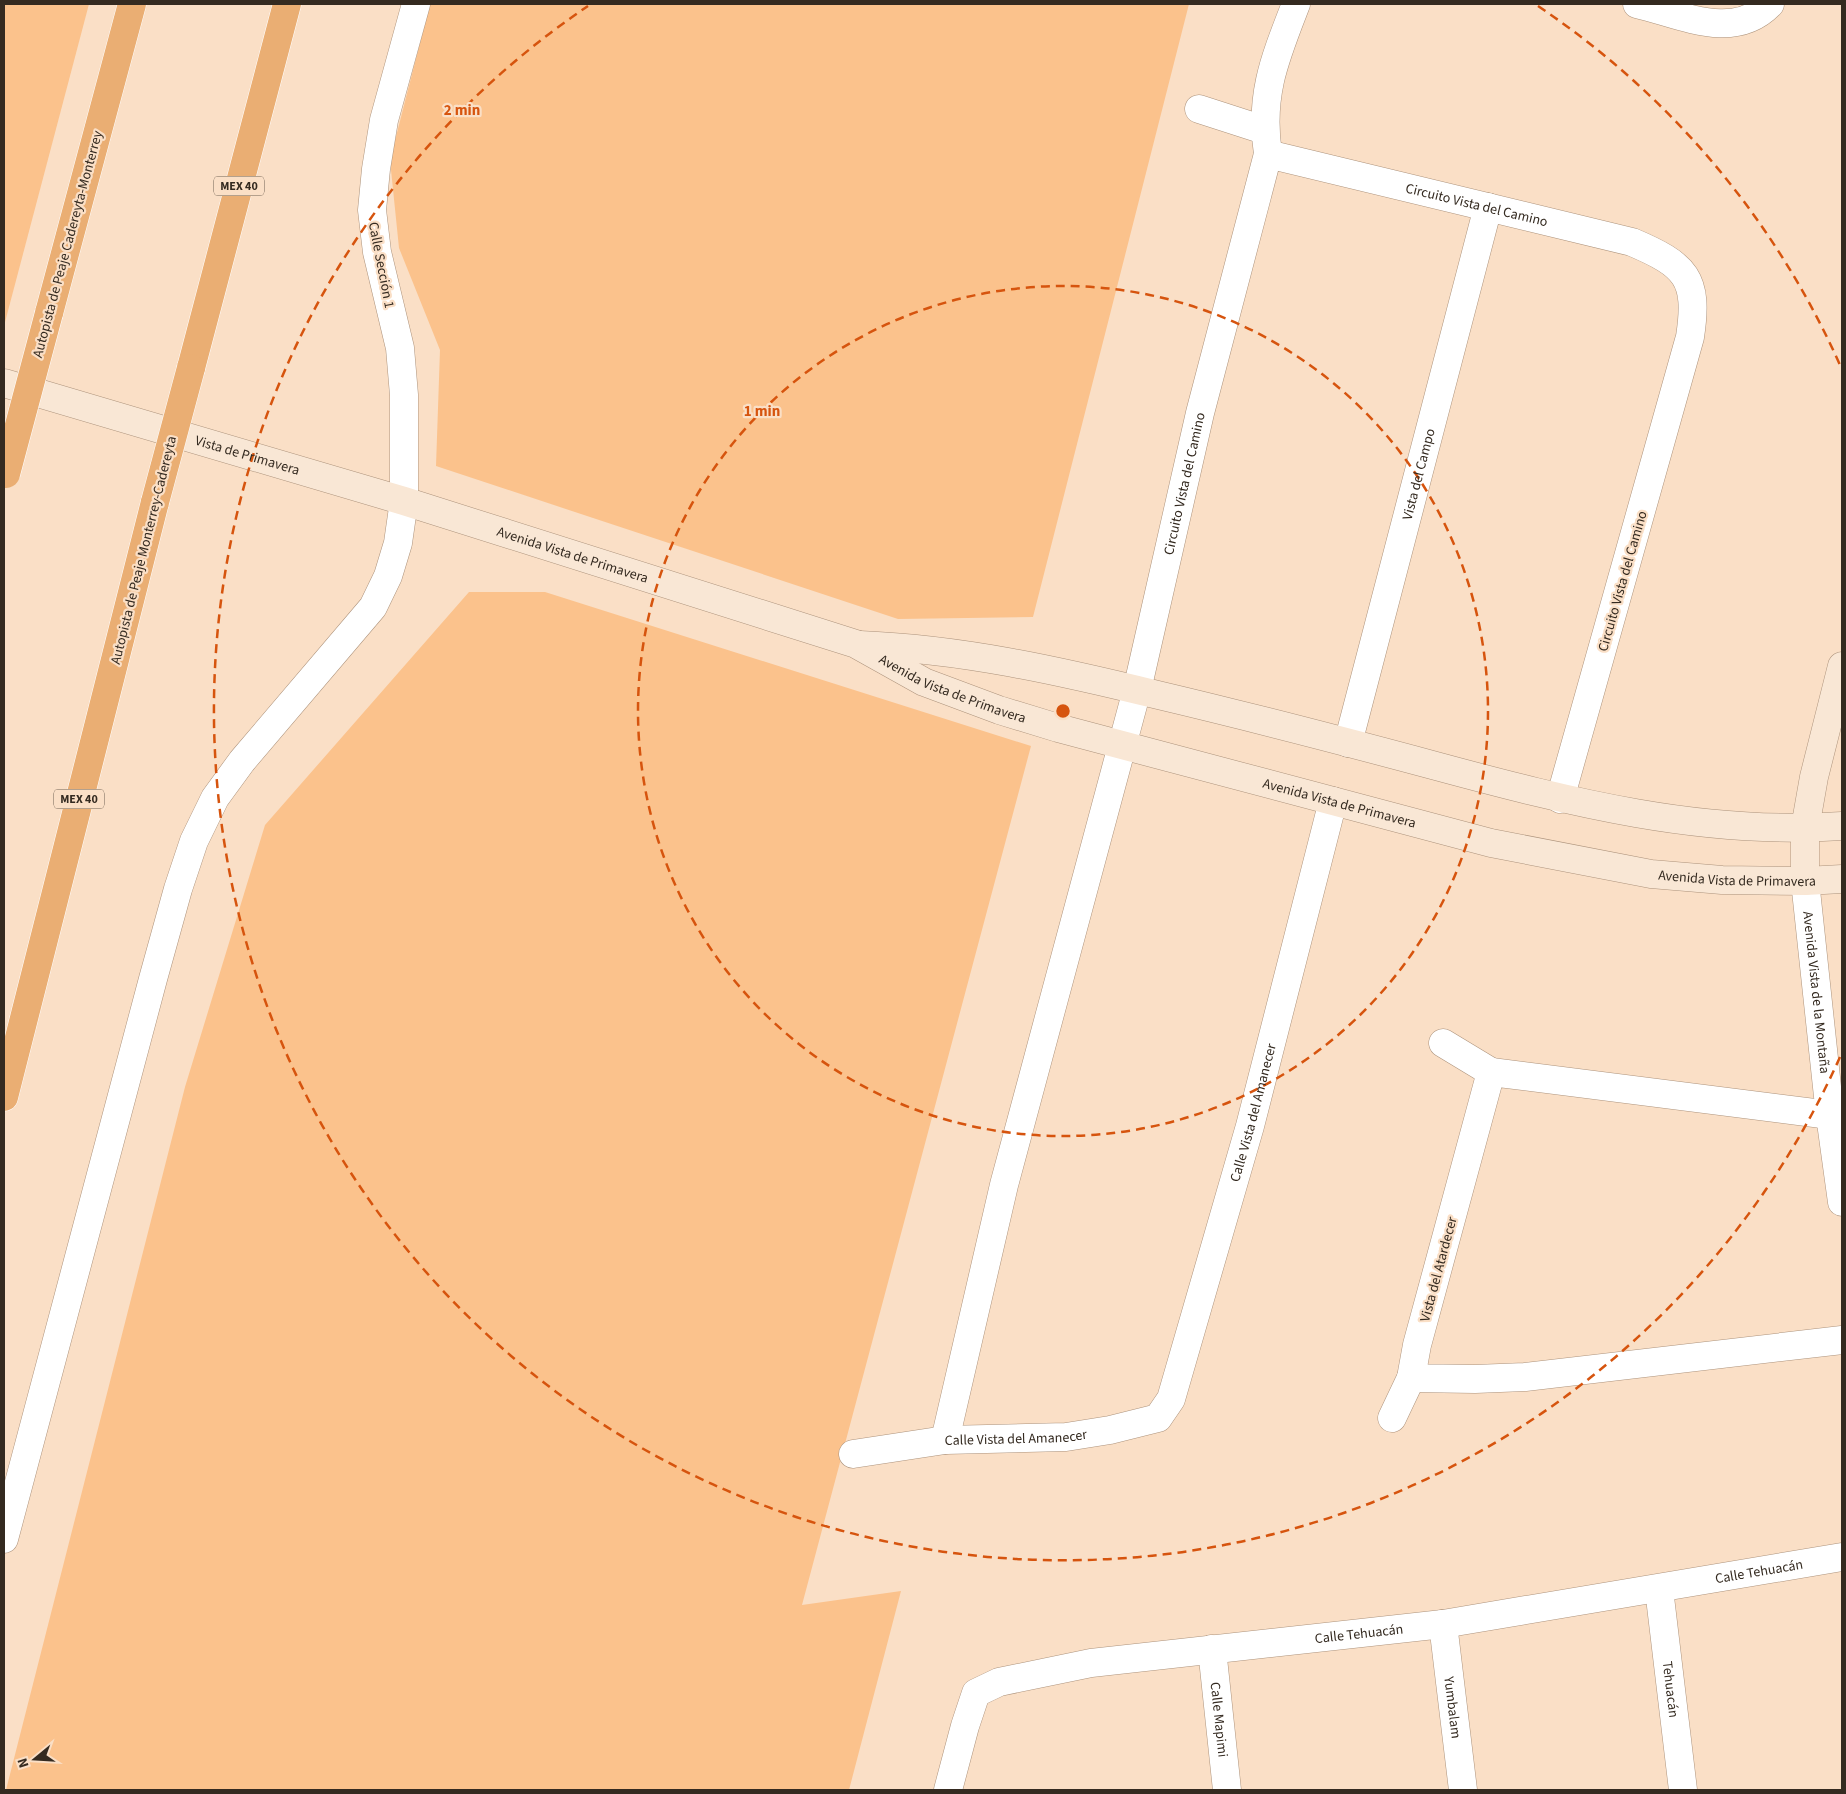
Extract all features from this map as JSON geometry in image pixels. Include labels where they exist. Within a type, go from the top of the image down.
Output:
[{"type":"highway","name":"Autopista de Peaje Cadereyta-Monterrey","points":[[5,479],[132,4]]},
{"type":"highway","name":"Autopista de Peaje Monterrey-Cadereyta","points":[[4,1096],[155,502],[287,4]]},
{"type":"main road","name":"Vista de Primavera","points":[[4,383],[404,501]]},
{"type":"main road","name":"Avenida Vista de Primavera","points":[[404,501],[656,579],[856,644],[893,667],[957,695],[1058,728],[1491,843],[1651,874],[1722,880],[1805,881],[1842,879]]},
{"type":"main road","name":"Avenida Vista de Primavera","points":[[856,644],[901,646],[982,656],[1048,668],[1348,743],[1560,799],[1684,822],[1749,827],[1805,828],[1842,826]]},
{"type":"main road","name":"Avenida Vista de la Montaña","points":[[1805,881],[1805,828],[1814,777],[1842,666]]},
{"type":"street","name":"Calle Sección 1","points":[[4,1539],[153,979],[178,888],[194,840],[215,798],[242,761],[373,607],[388,576],[396,552],[404,501],[404,394],[400,348],[377,252],[372,210],[384,120],[416,4]]},
{"type":"street","points":[[1199,109],[1266,142],[1264,108],[1269,84],[1278,48],[1296,4]]},
{"type":"street","points":[[1637,4],[1704,22],[1731,25],[1752,18],[1770,4]]},
{"type":"street","name":"Circuito Vista del Camino","points":[[1122,745],[1137,690],[1200,413],[1266,142],[1488,207],[1632,242],[1671,262],[1685,276],[1692,292],[1694,308],[1690,337],[1560,799]]},
{"type":"street","name":"Vista del Campo","points":[[1348,743],[1488,207]]},
{"type":"street","name":"Calle Vista del Amanecer","points":[[1122,745],[1004,1185],[945,1440],[1066,1437],[1110,1430],[1158,1418],[1171,1399],[1250,1126],[1333,801]]},
{"type":"street","name":"Avenida Vista de la Montaña","points":[[1805,881],[1836,1114],[1842,1202]]},
{"type":"street","points":[[1443,1043],[1491,1072],[1836,1114]]},
{"type":"street","name":"Vista del Atardecer","points":[[1392,1418],[1411,1378],[1418,1345],[1491,1072]]},
{"type":"street","points":[[1411,1378],[1475,1379],[1525,1377],[1842,1340]]},
{"type":"street","points":[[853,1454],[945,1440]]},
{"type":"street","name":"Calle Tehuacán","points":[[948,1790],[976,1693],[998,1682],[1039,1672],[1212,1649],[1443,1624],[1842,1558]]},
{"type":"street","name":"Tehuacán","points":[[1659,1589],[1683,1790]]},
{"type":"street","name":"Yumbalam","points":[[1443,1624],[1463,1790]]},
{"type":"street","name":"Calle Mapimi","points":[[1212,1649],[1227,1790]]},
{"type":"shaded area","points":[[4,4],[89,4],[4,326]]},
{"type":"shaded area","points":[[430,4],[1189,4],[1033,617],[898,619],[436,466],[440,350],[399,248],[390,160]]},
{"type":"shaded area","points":[[469,592],[545,592],[1031,746],[802,1605],[901,1591],[849,1790],[6,1790],[185,1087],[265,825]]}]
